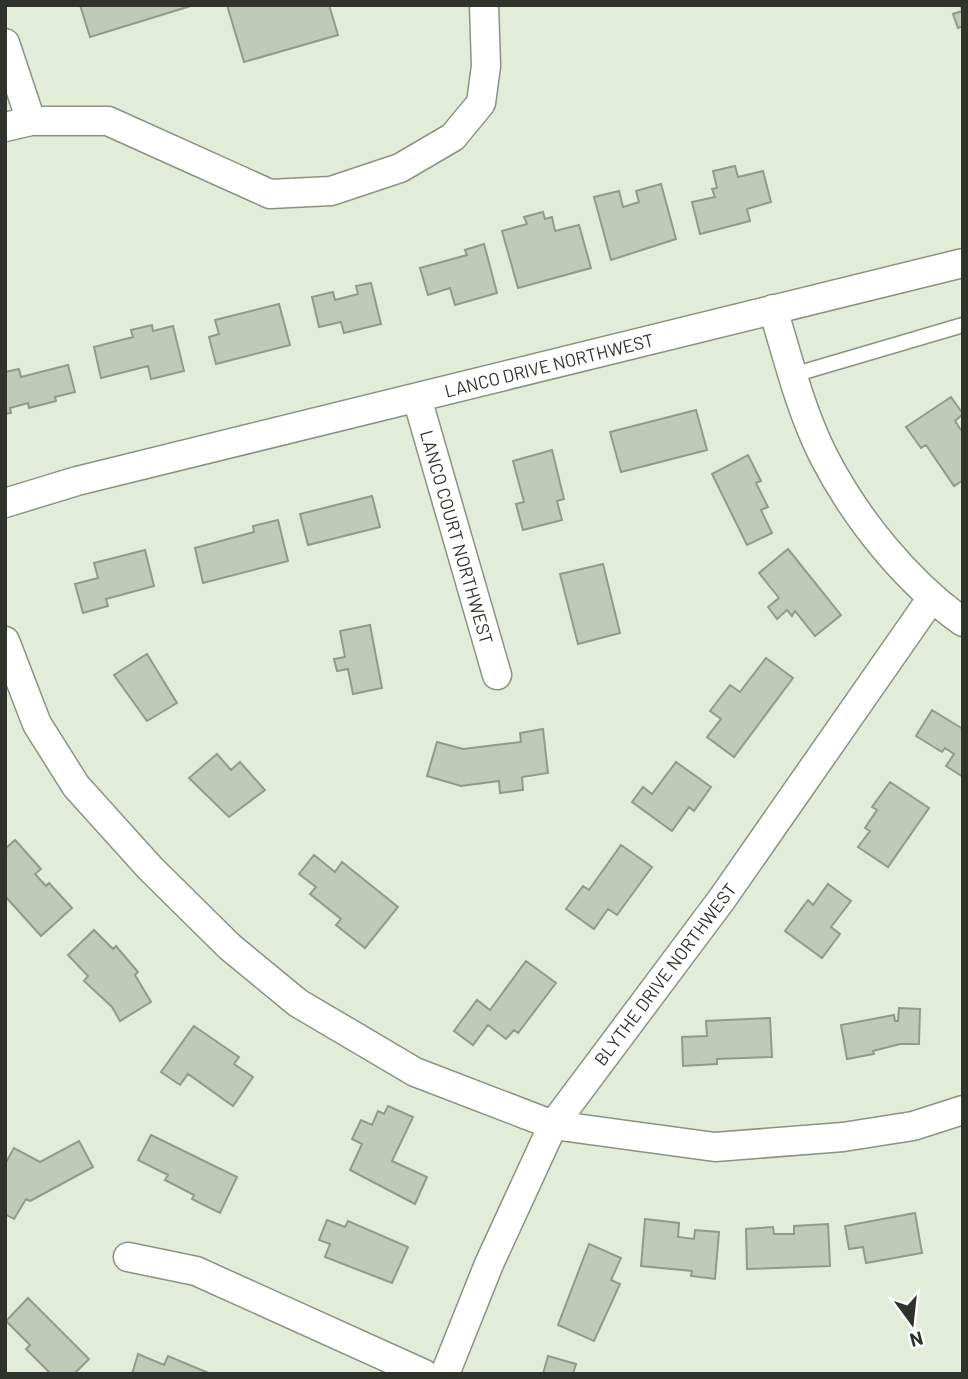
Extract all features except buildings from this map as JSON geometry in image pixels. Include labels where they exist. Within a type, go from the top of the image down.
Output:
[{"type":"street","points":[[5,43],[18,124],[108,121],[270,194],[331,191],[400,167],[453,137],[481,103],[486,66],[484,5]]},
{"type":"street","name":"LANCO DRIVE NORTHWEST","points":[[5,503],[136,466],[963,263]]},
{"type":"street","points":[[773,309],[793,375],[830,467],[865,523],[932,599],[963,622]]},
{"type":"street","name":"LANCO COURT NORTHWEST","points":[[417,398],[497,675]]},
{"type":"street","name":"BLYTHE DRIVE NORTHWEST","points":[[445,1374],[489,1264],[553,1125],[722,899],[932,599]]},
{"type":"street","points":[[5,641],[37,724],[76,786],[150,868],[230,947],[298,1003],[415,1072],[553,1125],[715,1147],[842,1138],[913,1126],[963,1111]]},
{"type":"street","points":[[128,1258],[196,1271],[424,1374]]},
{"type":"lane","points":[[793,375],[963,325]]}]
